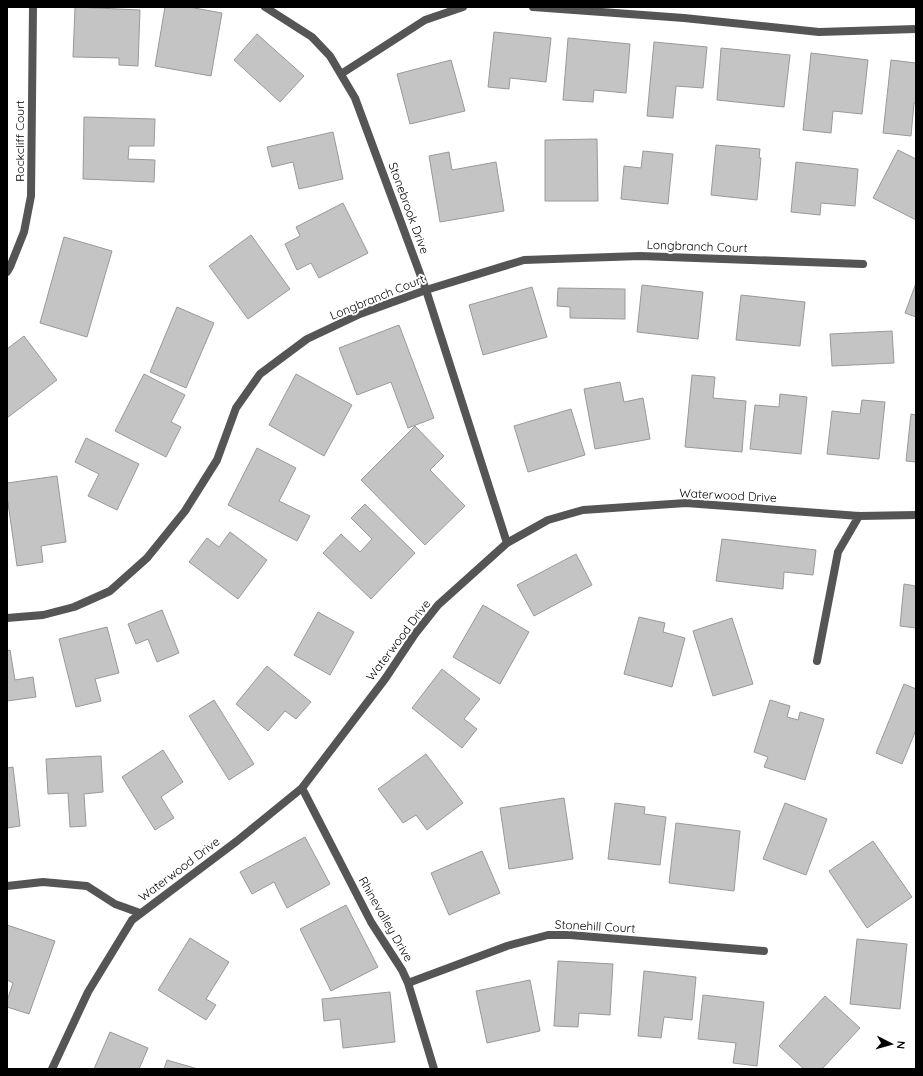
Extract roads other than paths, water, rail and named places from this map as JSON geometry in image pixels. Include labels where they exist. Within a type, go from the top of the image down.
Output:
[{"type":"street","name":"Rockcliff Court","points":[[7,272],[24,232],[31,196],[33,7]]},
{"type":"street","name":"Stonebrook Drive","points":[[265,7],[312,37],[330,56],[356,98],[426,290],[508,543]]},
{"type":"street","points":[[341,74],[425,20],[463,7]]},
{"type":"street","points":[[533,7],[684,18],[819,32],[916,29]]},
{"type":"street","name":"Longbranch Court","points":[[7,618],[43,615],[74,607],[110,591],[146,558],[185,511],[217,460],[236,408],[260,374],[307,339],[360,314],[426,290],[524,260],[640,256],[863,264]]},
{"type":"street","name":"Waterwood Drive","points":[[52,1069],[88,992],[132,920],[237,841],[302,788],[385,679],[415,634],[438,605],[508,543],[548,520],[583,510],[686,503],[859,516],[916,515]]},
{"type":"street","points":[[817,661],[838,552],[859,516]]},
{"type":"street","name":"Rhinevalley Drive","points":[[302,788],[371,922],[402,970],[408,983],[434,1069]]},
{"type":"street","points":[[7,886],[43,882],[87,886],[115,904],[140,913]]},
{"type":"street","name":"Stonehill Court","points":[[408,983],[507,946],[548,935],[570,935],[764,951]]}]
